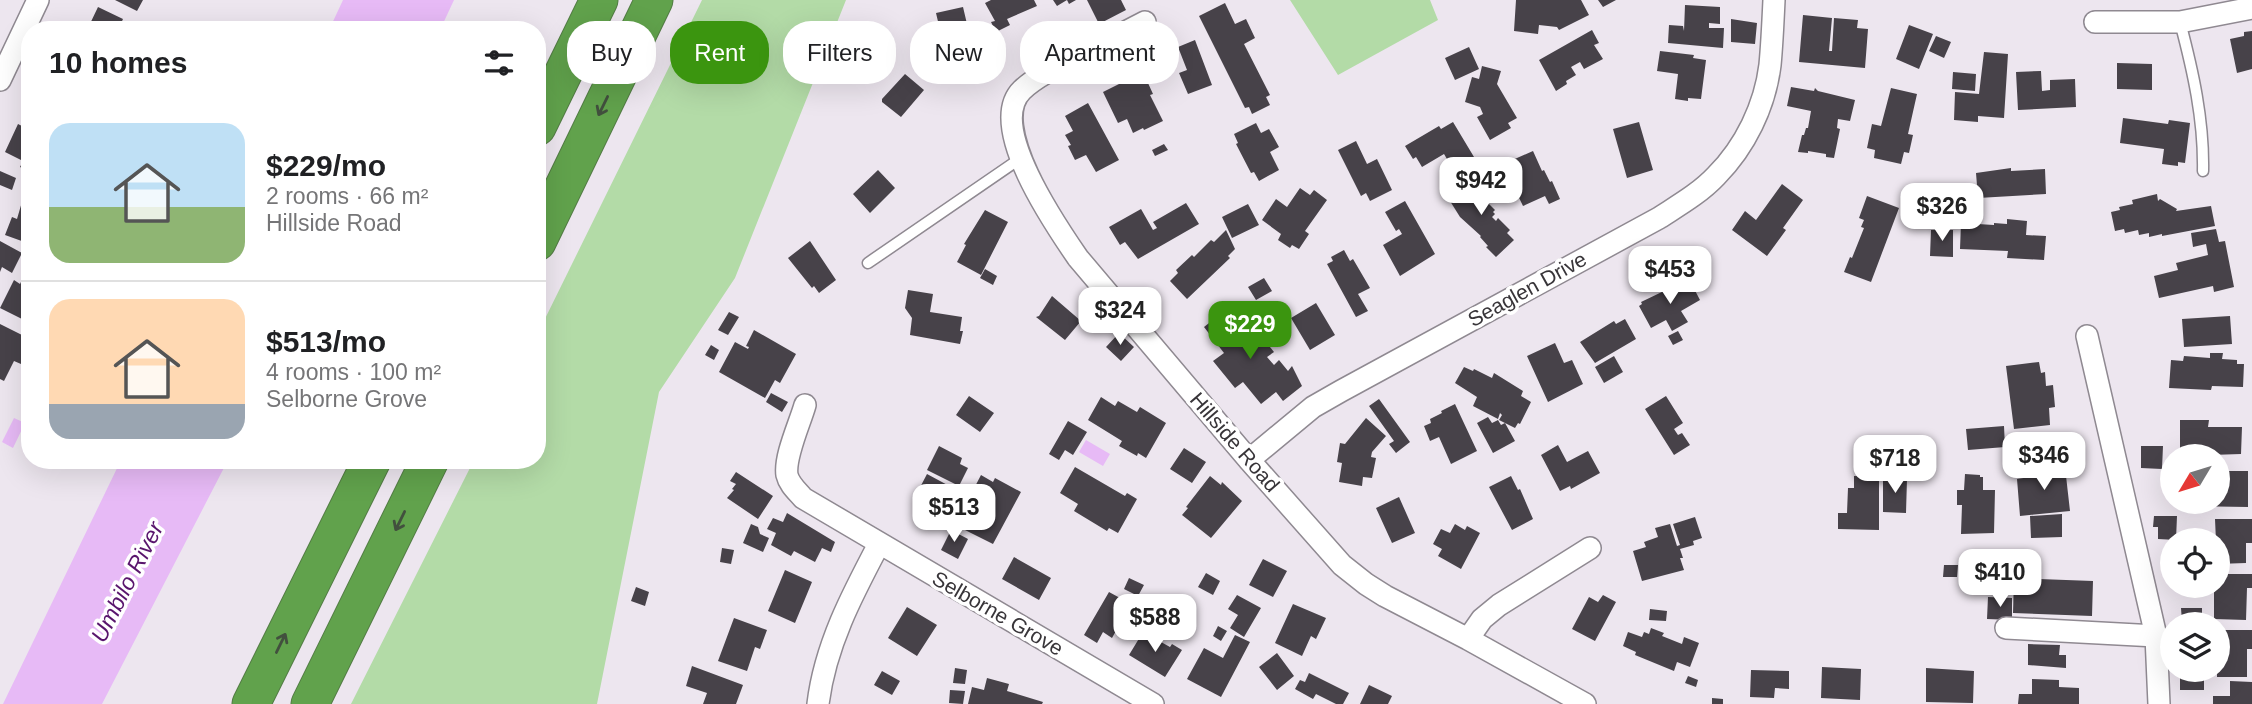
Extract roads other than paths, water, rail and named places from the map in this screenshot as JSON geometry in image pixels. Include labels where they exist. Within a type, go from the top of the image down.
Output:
[{"type":"highway","points":[[546,109],[599,0]]},
{"type":"highway","points":[[546,223],[654,0]]},
{"type":"highway","points":[[251,704],[368,469]]},
{"type":"highway","points":[[310,704],[426,469]]},
{"type":"street","points":[[27,21],[37,0]]},
{"type":"street","name":"Seaglen Drive","points":[[1249,460],[1313,408],[1659,218],[1687,200],[1716,176],[1741,145],[1757,118],[1769,68],[1774,0]]},
{"type":"street","points":[[2095,22],[2180,22],[2252,8]]},
{"type":"street","points":[[0,80],[21,35]]},
{"type":"street","name":"Hillside Road","points":[[1030,84],[1020,92],[1011,114],[1014,143],[1058,229],[1078,258],[1249,460],[1350,571],[1385,596],[1468,639],[1573,701]]},
{"type":"street","points":[[2087,336],[2156,636],[2159,704]]},
{"type":"street","name":"Selborne Grove","points":[[805,405],[789,458],[787,475],[803,498],[1153,704]]},
{"type":"street","points":[[818,704],[830,647],[879,544]]},
{"type":"street","points":[[1468,639],[1482,619],[1499,605],[1590,548]]},
{"type":"street","points":[[2006,628],[2156,636]]},
{"type":"lane","points":[[2180,22],[2191,62],[2204,140],[2203,171]]},
{"type":"lane","points":[[868,263],[1021,158]]},
{"type":"water","points":[[343,0],[454,0],[444,21],[333,21]]},
{"type":"water","points":[[14,418],[21,421],[21,431],[13,448],[2,442]]},
{"type":"water","points":[[1086,440],[1110,454],[1103,466],[1079,452]]},
{"type":"water","name":"Umbilo River","points":[[117,469],[223,469],[102,704],[3,704]]}]
